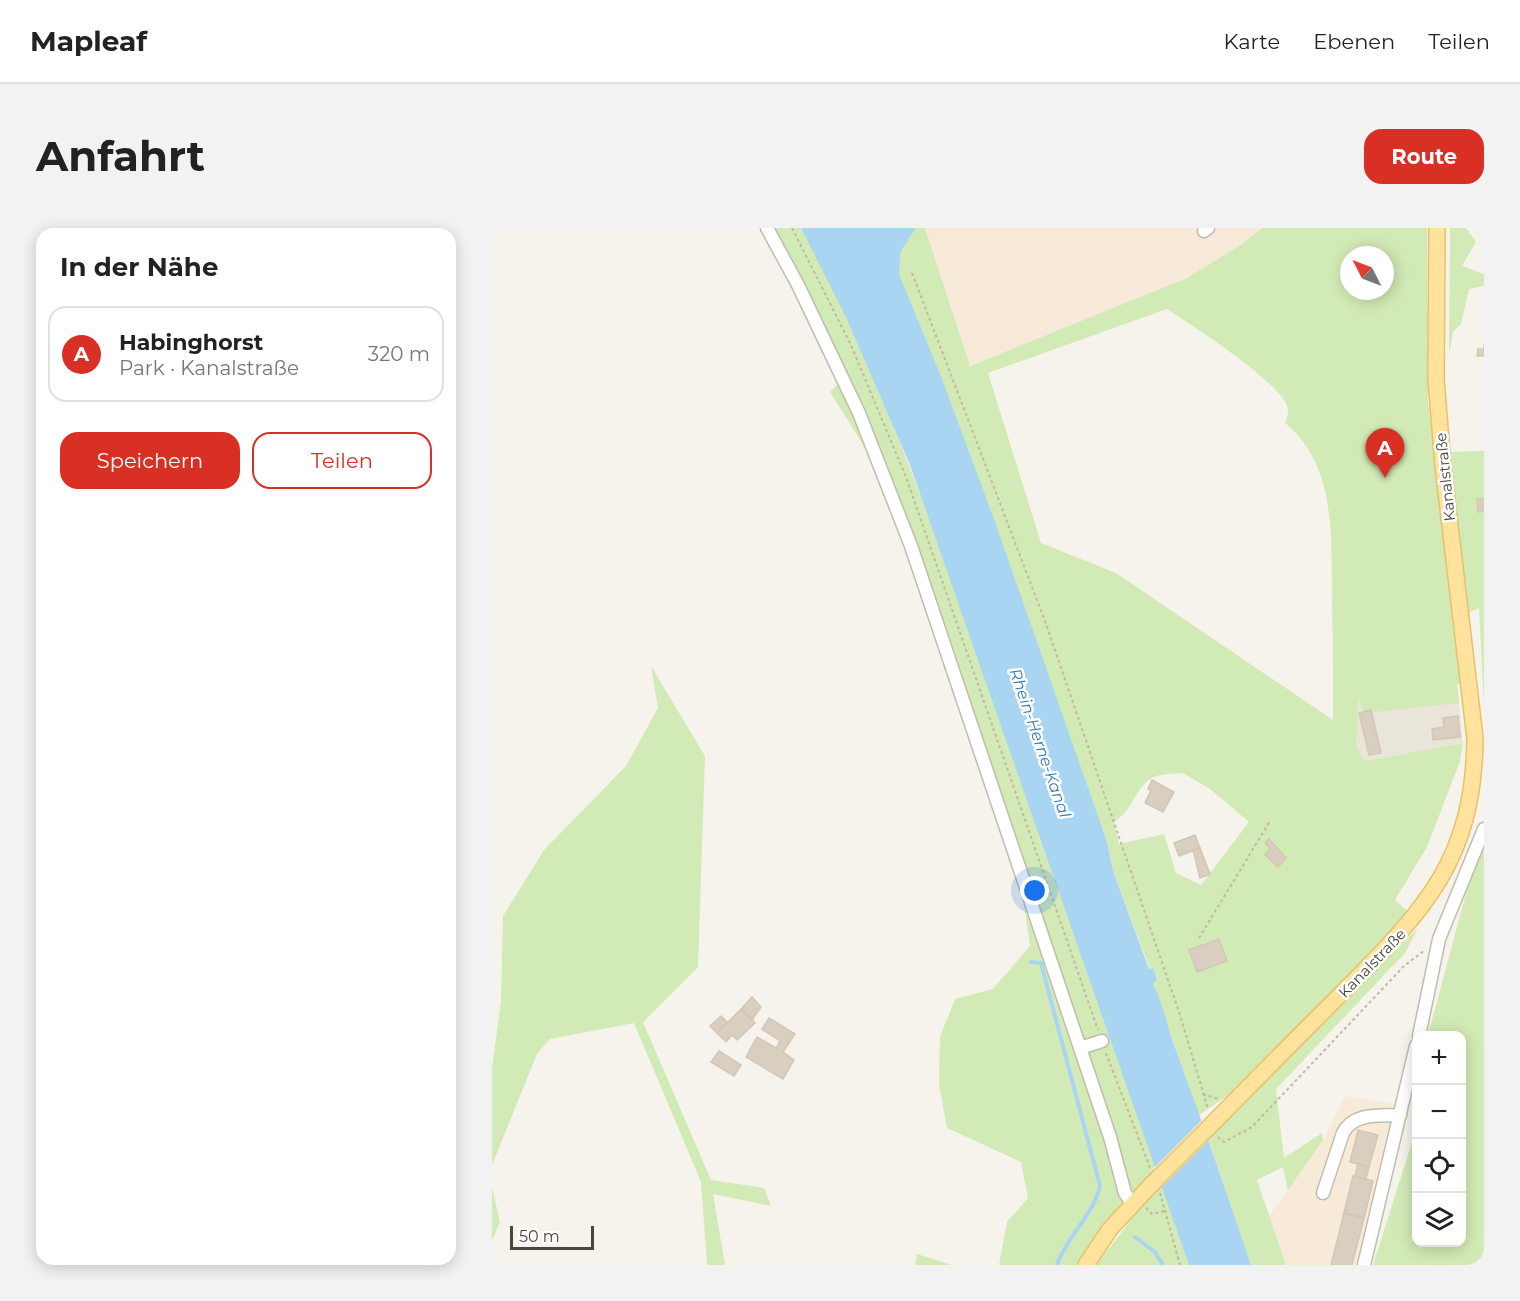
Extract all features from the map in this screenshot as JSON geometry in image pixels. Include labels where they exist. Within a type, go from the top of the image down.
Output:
[{"type":"main road","name":"Kanalstraße","points":[[1086,1265],[1098,1244],[1138,1205],[1153,1182],[1397,938],[1429,898],[1453,854],[1468,812],[1475,770],[1478,723],[1443,466],[1437,390],[1437,228]]},
{"type":"lane","points":[[767,228],[798,285],[859,412],[911,546],[1080,1048],[1125,1193],[1138,1205]]},
{"type":"lane","points":[[1420,1031],[1440,939],[1484,829]]},
{"type":"lane","points":[[1080,1048],[1102,1041]]},
{"type":"lane","points":[[1364,1265],[1412,1063]]},
{"type":"lane","points":[[1323,1193],[1343,1133],[1349,1125],[1365,1117],[1400,1115]]},
{"type":"path","points":[[792,228],[850,343],[906,477],[1102,1041],[1165,1210],[1180,1265]]},
{"type":"path","points":[[912,273],[1045,621],[1214,1121],[1224,1142],[1252,1127],[1404,966],[1440,939]]},
{"type":"path","points":[[1199,938],[1270,821]]},
{"type":"path","points":[[1138,1205],[1152,1214],[1165,1210]]},
{"type":"shaded area","points":[[925,228],[1262,228],[1242,244],[1187,278],[969,366]]},
{"type":"shaded area","points":[[1457,684],[1463,743],[1365,761],[1356,745],[1360,689]]},
{"type":"shaded area","points":[[1345,1096],[1394,1104],[1356,1265],[1286,1265],[1269,1216],[1323,1140]]},
{"type":"green space","points":[[772,228],[801,228],[859,345],[885,405],[954,589],[1189,1265],[1096,1265],[1138,1211],[1132,1204],[1086,1265],[999,1265],[1007,1222],[1028,1198],[1021,1162],[947,1128],[939,1084],[940,1037],[955,999],[993,989],[1030,946],[1024,904],[993,792],[874,462],[830,392],[847,374],[817,308]]},
{"type":"green space","points":[[916,228],[925,228],[970,366],[1187,278],[1242,244],[1262,228],[1427,228],[1428,403],[1434,445],[1451,452],[1484,451],[1484,707],[1479,608],[1452,620],[1461,683],[1457,684],[1459,703],[1364,713],[1359,699],[1356,745],[1365,761],[1463,743],[1460,761],[1427,847],[1395,900],[1410,913],[1231,1093],[1199,1115],[1153,984],[1157,980],[1153,969],[1150,969],[1113,871],[1107,842],[899,274],[901,251]],"holes":[[[1167,309],[1235,355],[1271,385],[1283,398],[1288,409],[1285,423],[1302,441],[1315,461],[1323,483],[1331,531],[1333,720],[1116,573],[1041,543],[988,373]],[[1183,773],[1210,789],[1249,822],[1201,885],[1176,873],[1164,834],[1119,844],[1114,822],[1126,812],[1141,788],[1150,779]]]},
{"type":"green space","points":[[1450,228],[1466,228],[1476,242],[1462,266],[1484,274],[1484,286],[1469,289],[1461,324],[1453,332],[1449,355]]},
{"type":"green space","points":[[651,666],[705,756],[698,967],[643,1022],[711,1180],[764,1188],[771,1206],[713,1194],[725,1265],[707,1265],[701,1182],[634,1023],[550,1039],[537,1054],[492,1165],[492,1068],[501,1001],[503,916],[544,850],[626,766],[658,708]]},
{"type":"green space","points":[[1484,845],[1484,1265],[1373,1265],[1412,1142],[1412,1247],[1466,1247],[1466,1031],[1429,1031],[1468,886]]},
{"type":"green space","points":[[1418,928],[1405,953],[1276,1089],[1284,1158],[1322,1133],[1323,1140],[1288,1190],[1283,1167],[1257,1180],[1286,1265],[1251,1265],[1208,1138]]},
{"type":"green space","points":[[492,1187],[500,1222],[492,1240]]},
{"type":"green space","points":[[917,1254],[952,1265],[915,1265]]},
{"type":"water","name":"Rhein-Herne-Kanal","points":[[801,228],[916,228],[901,251],[899,274],[942,379],[995,522],[1107,842],[1113,871],[1149,969],[1153,968],[1157,980],[1153,984],[1251,1265],[1189,1265],[910,465],[846,317]]},
{"type":"pier","points":[[1204,1118],[1211,1138],[1160,1189],[1153,1169]]},
{"type":"building","points":[[1478,349],[1484,349],[1484,356],[1477,356]]},
{"type":"building","points":[[1477,499],[1484,499],[1484,511],[1478,512]]},
{"type":"building","points":[[1371,710],[1381,753],[1369,755],[1359,713]]},
{"type":"building","points":[[1458,716],[1460,737],[1433,740],[1432,729],[1444,727],[1443,718]]},
{"type":"building","points":[[1152,780],[1174,792],[1163,812],[1145,803],[1151,790],[1148,789]]},
{"type":"building","points":[[1195,835],[1200,848],[1179,856],[1174,843]]},
{"type":"building","points":[[1269,839],[1286,858],[1278,867],[1265,855],[1270,848],[1265,843]]},
{"type":"building","points":[[1200,848],[1210,874],[1200,878],[1193,850]]},
{"type":"building","points":[[1219,939],[1227,961],[1197,972],[1189,950]]},
{"type":"building","points":[[752,997],[761,1007],[752,1020],[741,1009]]},
{"type":"building","points":[[741,1009],[755,1023],[737,1040],[732,1035],[726,1042],[717,1033]]},
{"type":"building","points":[[721,1016],[727,1022],[717,1033],[710,1026]]},
{"type":"building","points":[[769,1018],[795,1034],[783,1052],[794,1060],[783,1079],[746,1057],[757,1037],[776,1048],[780,1041],[762,1029]]},
{"type":"building","points":[[719,1051],[741,1065],[734,1076],[711,1062]]},
{"type":"building","points":[[1358,1130],[1378,1135],[1369,1167],[1350,1162]]},
{"type":"building","points":[[1358,1164],[1369,1167],[1366,1179],[1355,1176]]},
{"type":"building","points":[[1353,1176],[1373,1181],[1364,1218],[1344,1213]]},
{"type":"building","points":[[1344,1213],[1364,1218],[1352,1265],[1331,1265]]},
{"type":"waterway","points":[[1031,962],[1041,963],[1100,1186],[1092,1207],[1057,1265]]},
{"type":"waterway","points":[[1135,1237],[1155,1252],[1163,1265]]},
{"type":"place","name":"Habinghorst","points":[[1385,478]]}]
